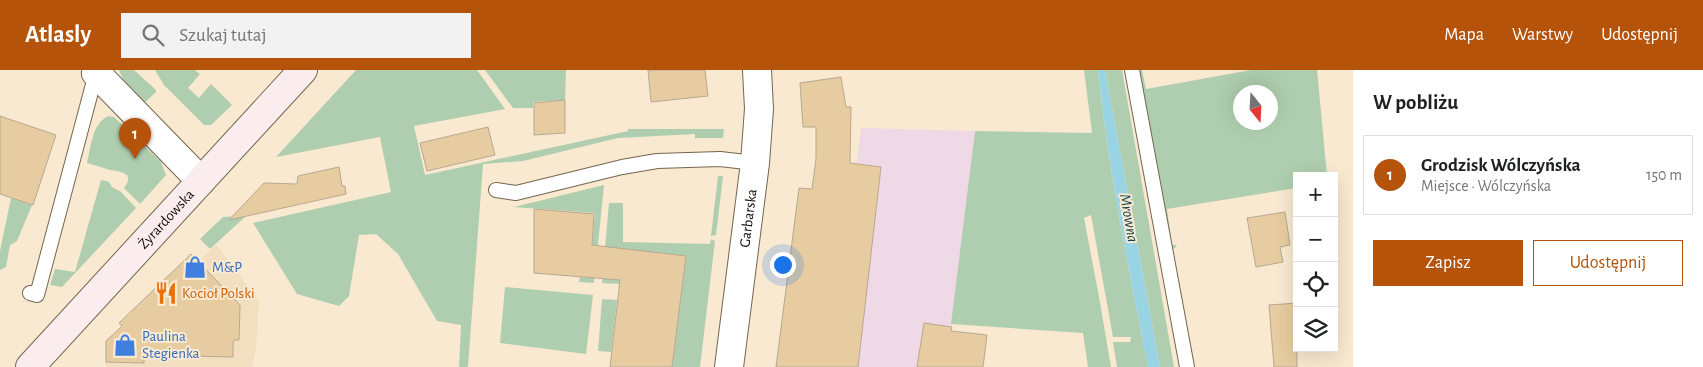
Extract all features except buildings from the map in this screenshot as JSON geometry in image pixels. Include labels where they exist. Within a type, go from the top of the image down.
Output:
[{"type":"main road","name":"Żyrardowska","points":[[30,367],[303,70]]},
{"type":"street","name":"Garbarska","points":[[729,367],[755,163],[759,109],[757,70]]},
{"type":"street","points":[[96,72],[201,181]]},
{"type":"lane","points":[[1132,70],[1187,367]]},
{"type":"lane","points":[[30,293],[37,295],[96,72]]},
{"type":"lane","points":[[496,190],[516,192],[658,160],[720,160],[755,163]]},
{"type":"shaded area","points":[[861,128],[975,131],[947,367],[832,367]]},
{"type":"shaded area","points":[[216,245],[259,300],[256,349],[252,367],[106,367],[106,362]]},
{"type":"green space","points":[[119,70],[134,70],[156,92],[142,105],[127,89]]},
{"type":"green space","points":[[155,70],[195,70],[200,74],[188,88],[199,98],[211,84],[232,105],[211,125],[204,125],[164,85]]},
{"type":"green space","points":[[356,70],[477,70],[505,109],[414,126],[425,175],[628,131],[628,129],[724,129],[723,138],[695,138],[695,134],[618,138],[523,161],[483,164],[468,367],[459,367],[461,325],[437,321],[398,254],[376,234],[359,235],[349,296],[339,306],[297,294],[253,223],[391,192],[380,137],[276,157]]},
{"type":"green space","points":[[485,70],[566,70],[565,100],[533,102],[533,108],[513,108]]},
{"type":"green space","points":[[1084,70],[1098,70],[1113,182],[1148,367],[1117,367],[1113,342],[1130,342],[1131,337],[1113,337],[1091,215],[1084,218],[1111,367],[1088,367],[1083,333],[951,324],[975,131],[1092,133]]},
{"type":"green space","points":[[1105,70],[1122,70],[1174,367],[1160,367]]},
{"type":"green space","points":[[1137,70],[1142,70],[1146,89],[1251,70],[1317,70],[1327,172],[1293,172],[1293,189],[1167,209],[1172,245],[1177,245],[1174,249],[1170,247]]},
{"type":"green space","points":[[109,116],[114,117],[161,162],[166,175],[140,204],[124,188],[128,179],[126,174],[87,163],[96,130],[103,119]]},
{"type":"green space","points":[[718,176],[723,176],[716,235],[711,236]]},
{"type":"green space","points":[[101,180],[109,182],[112,187],[121,192],[136,208],[62,287],[50,285],[55,269],[75,272]]},
{"type":"green space","points":[[604,185],[594,283],[579,282],[580,277],[589,278],[595,213],[514,207]]},
{"type":"green space","points":[[11,198],[32,205],[17,241],[10,245],[6,267],[0,270],[0,251]]},
{"type":"green space","points":[[609,203],[623,203],[623,242],[710,244],[711,239],[715,241],[700,367],[672,367],[686,256],[625,249],[620,284],[602,283]]},
{"type":"green space","points":[[246,216],[210,249],[200,239],[223,217]]},
{"type":"green space","points":[[505,287],[593,295],[586,354],[500,343]]},
{"type":"green space","points":[[602,299],[617,300],[611,352],[598,351]]},
{"type":"water","name":"Mrowna","points":[[1098,70],[1105,70],[1160,367],[1148,367],[1113,182]]},
{"type":"place","name":"Grodzisk Wólczyńska","points":[[135,159]]},
{"type":"place","name":"M&P","points":[[195,267]]},
{"type":"place","name":"Kocioł Polski","points":[[166,293]]},
{"type":"place","name":"Paulina Stegienka","points":[[125,345]]}]
